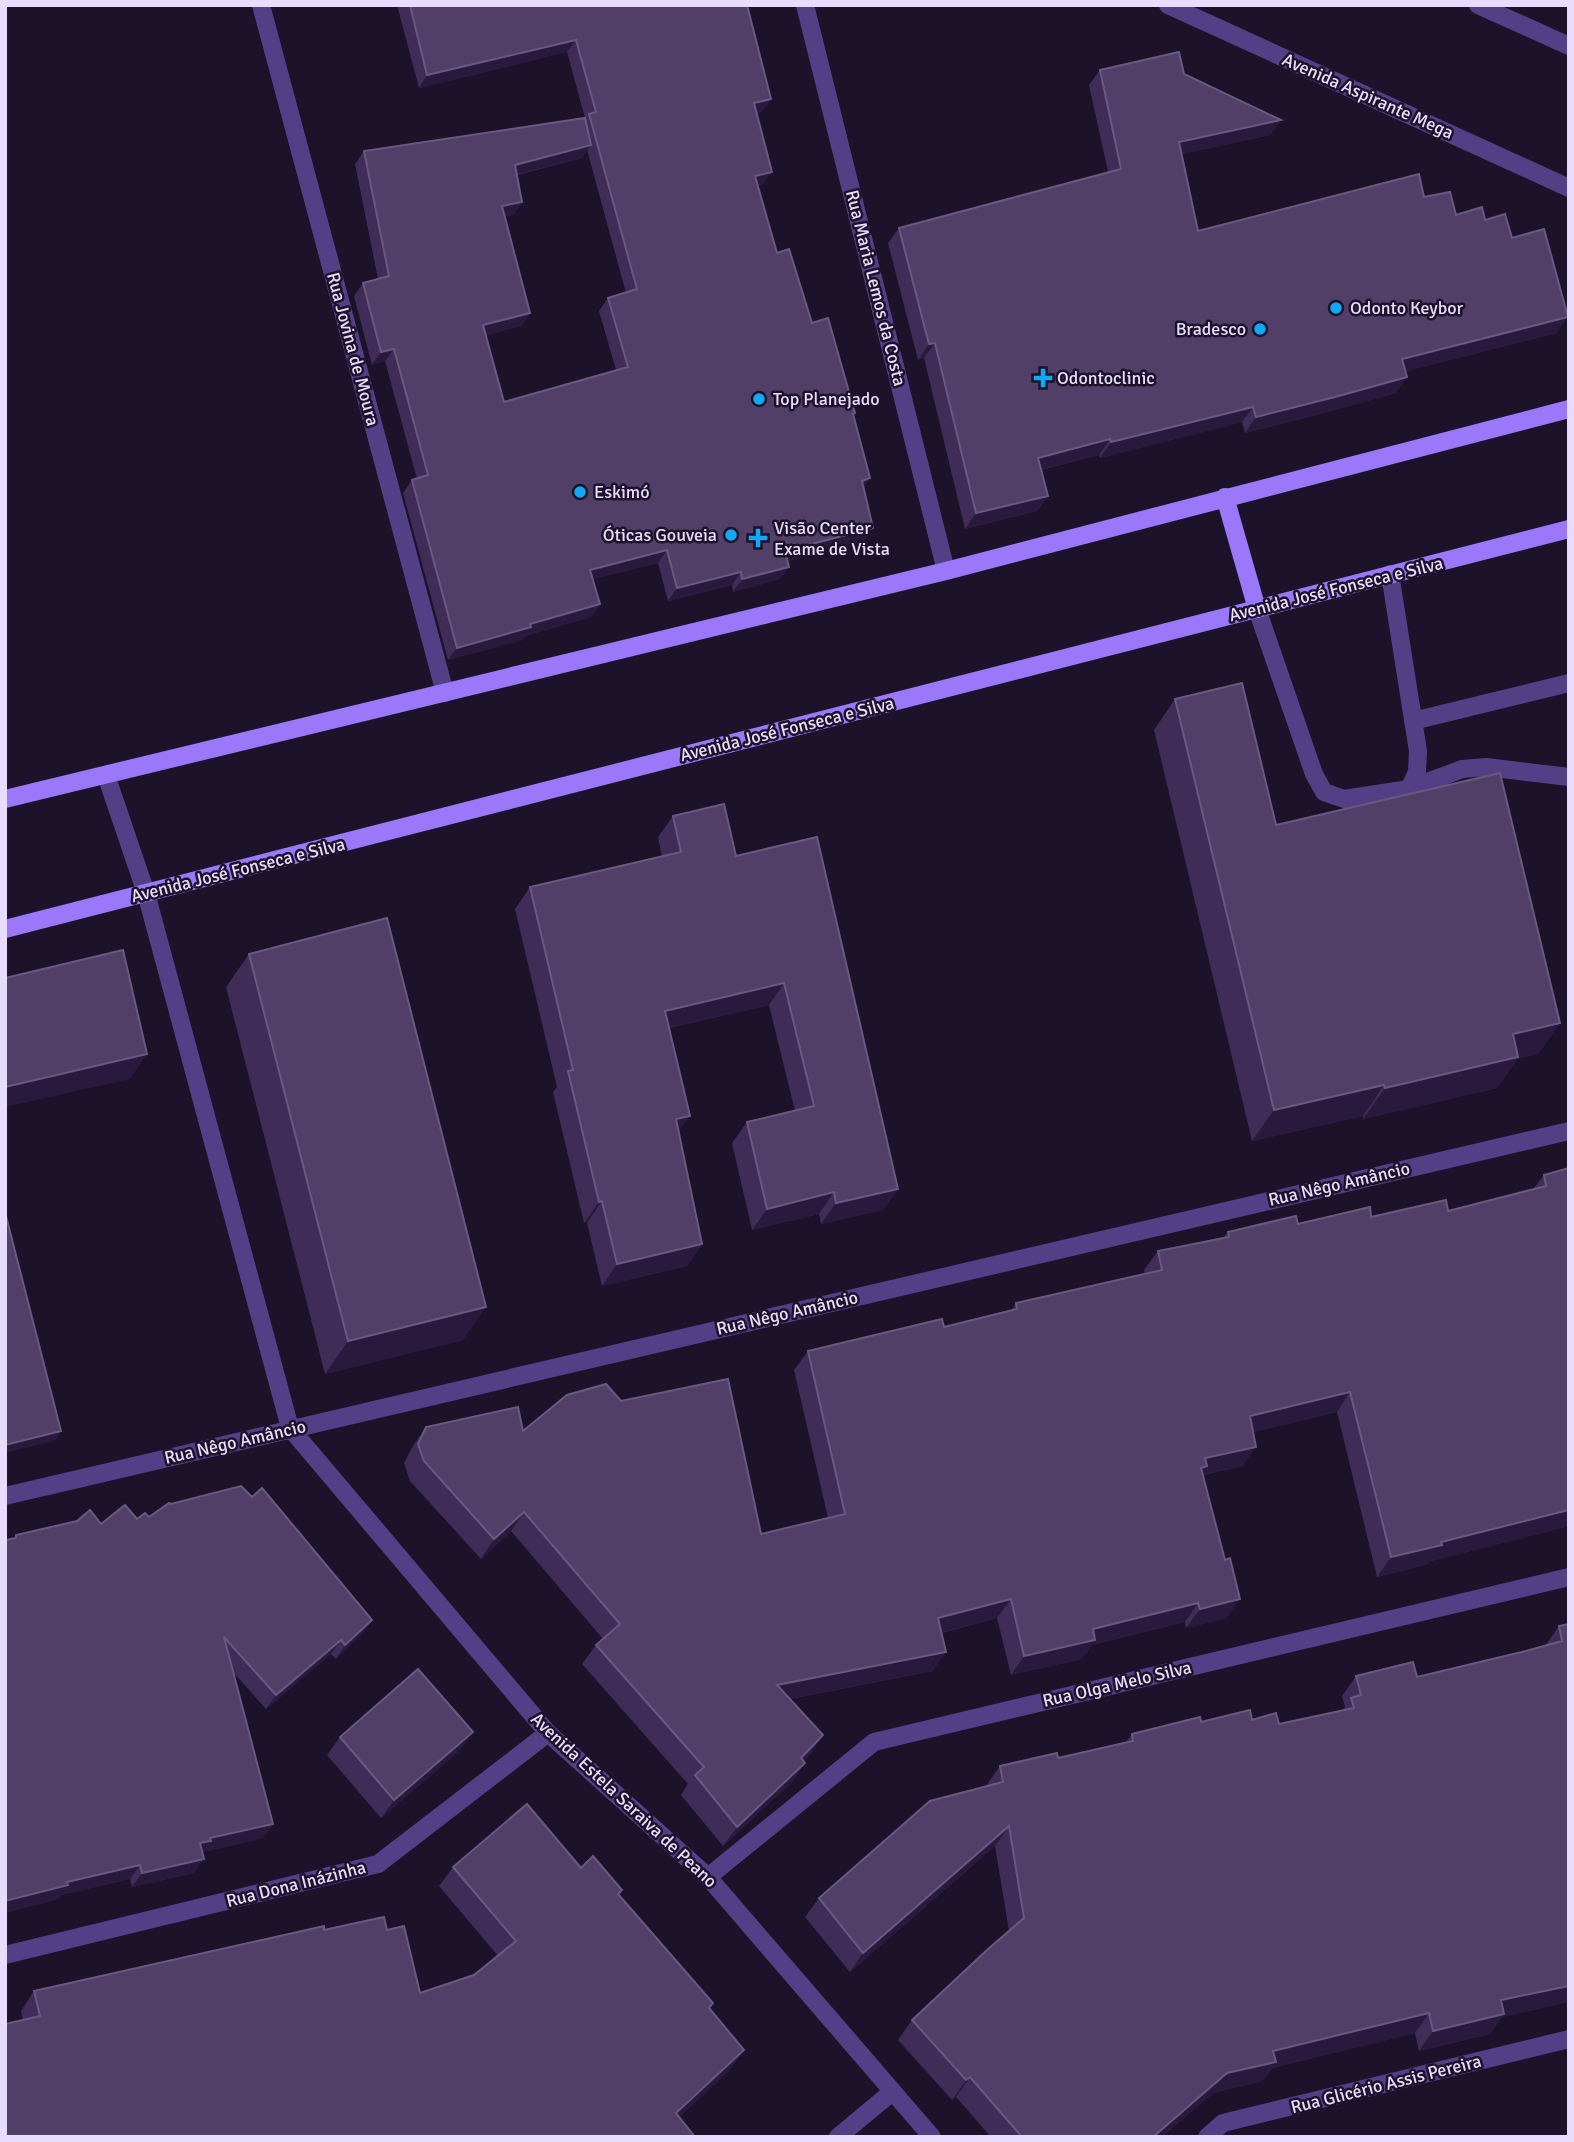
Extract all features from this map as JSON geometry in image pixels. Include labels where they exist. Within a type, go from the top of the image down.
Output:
[{"type":"main road","points":[[5,799],[946,571],[1569,409]]},
{"type":"main road","points":[[1225,497],[1257,609]]},
{"type":"main road","name":"Avenida José Fonseca e Silva","points":[[5,929],[1569,529]]},
{"type":"street","name":"Rua Jovina de Moura","points":[[261,5],[445,693]]},
{"type":"street","name":"Rua Maria Lemos da Costa","points":[[805,5],[946,571]]},
{"type":"street","name":"Avenida Aspirante Mega","points":[[1168,5],[1569,188]]},
{"type":"street","points":[[1478,5],[1569,46]]},
{"type":"street","points":[[1390,574],[1418,751],[1417,772],[1409,789]]},
{"type":"street","points":[[1257,609],[1314,774],[1324,792],[1344,799],[1409,789],[1462,769],[1486,767],[1569,777]]},
{"type":"street","points":[[1413,721],[1569,684]]},
{"type":"street","points":[[106,775],[146,893],[290,1428]]},
{"type":"street","name":"Rua Nêgo Amâncio","points":[[5,1496],[1569,1131]]},
{"type":"street","name":"Avenida Estela Saraiva de Peano","points":[[290,1428],[548,1733],[708,1877],[932,2137]]},
{"type":"street","name":"Rua Olga Melo Silva","points":[[708,1877],[874,1742],[1569,1577]]},
{"type":"street","name":"Rua Dona Inázinha","points":[[5,1955],[379,1864],[548,1733]]},
{"type":"street","name":"Rua Glicério Assis Pereira","points":[[1207,2137],[1223,2123],[1569,2039]]},
{"type":"street","points":[[838,2137],[892,2092]]},
{"type":"building","points":[[410,5],[747,5],[771,99],[754,103],[772,172],[755,176],[777,253],[789,249],[812,323],[828,318],[870,478],[862,481],[873,528],[785,551],[789,567],[742,579],[741,572],[677,588],[667,550],[590,570],[600,604],[457,648],[412,480],[428,475],[394,349],[381,352],[363,283],[389,276],[364,151],[585,118],[591,145],[515,165],[522,202],[502,206],[530,313],[483,325],[504,402],[628,367],[608,298],[637,289],[589,114],[596,112],[576,40],[427,75]]},
{"type":"building","points":[[1179,52],[1184,74],[1281,120],[1179,142],[1198,231],[1419,174],[1424,197],[1450,192],[1456,215],[1482,207],[1485,220],[1505,214],[1512,238],[1544,229],[1568,317],[1402,359],[1407,377],[1335,397],[1256,417],[1253,407],[1038,458],[1048,496],[976,513],[935,343],[929,344],[899,228],[1121,169],[1100,70]]},
{"type":"building","points":[[1242,683],[1276,825],[1500,773],[1560,1023],[1513,1034],[1518,1057],[1274,1110],[1175,699]]},
{"type":"building","points":[[724,804],[736,856],[817,837],[898,1189],[836,1203],[834,1192],[767,1209],[747,1122],[814,1106],[784,983],[665,1011],[690,1116],[676,1119],[702,1244],[617,1264],[602,1201],[599,1202],[568,1071],[573,1070],[530,887],[681,852],[673,816]]},
{"type":"building","points":[[387,918],[486,1307],[348,1341],[249,954]]},
{"type":"building","points":[[123,950],[147,1054],[5,1087],[5,978]]},
{"type":"building","points":[[1569,1168],[1569,1510],[1391,1557],[1350,1392],[1250,1416],[1256,1447],[1205,1458],[1207,1466],[1201,1468],[1225,1560],[1230,1558],[1240,1599],[1200,1609],[1198,1603],[1093,1629],[1095,1640],[1024,1656],[1011,1599],[938,1618],[946,1652],[777,1685],[823,1735],[801,1758],[805,1763],[737,1827],[695,1775],[704,1767],[596,1645],[620,1624],[524,1512],[494,1539],[424,1461],[418,1444],[426,1427],[518,1407],[523,1431],[567,1395],[606,1384],[621,1401],[728,1379],[761,1534],[845,1514],[808,1351],[942,1319],[944,1327],[1017,1309],[1016,1303],[1162,1270],[1158,1251],[1229,1237],[1228,1232],[1296,1216],[1298,1224],[1370,1207],[1371,1217],[1446,1200],[1448,1211],[1546,1186],[1544,1175]]},
{"type":"building","points":[[5,1212],[61,1431],[5,1445]]},
{"type":"building","points":[[241,1486],[252,1497],[262,1488],[372,1620],[345,1645],[341,1640],[276,1695],[224,1637],[273,1824],[210,1838],[211,1841],[200,1843],[204,1859],[142,1873],[140,1865],[67,1882],[68,1885],[5,1901],[5,1540],[77,1521],[90,1510],[101,1524],[125,1505],[137,1519],[145,1513],[149,1517],[169,1503]]},
{"type":"building","points":[[1569,1624],[1569,1986],[1501,2000],[1504,2014],[1433,2031],[1429,2013],[1273,2051],[1276,2062],[1227,2073],[1153,2137],[1022,2137],[970,2077],[966,2080],[912,2020],[1024,1918],[1009,1826],[863,1953],[819,1898],[930,1801],[1003,1782],[1000,1766],[1057,1753],[1058,1758],[1133,1741],[1132,1734],[1200,1717],[1201,1722],[1250,1710],[1252,1720],[1276,1713],[1279,1724],[1354,1708],[1351,1698],[1361,1695],[1356,1676],[1413,1662],[1417,1677],[1526,1651],[1562,1641],[1559,1626]]},
{"type":"building","points":[[418,1669],[473,1732],[394,1800],[340,1737]]},
{"type":"building","points":[[527,1804],[581,1868],[593,1856],[622,1890],[618,1894],[713,2003],[709,2008],[744,2050],[676,2113],[695,2137],[5,2137],[5,2024],[40,2016],[34,1991],[324,1926],[324,1930],[384,1917],[387,1930],[404,1926],[420,1993],[474,1975],[516,1941],[453,1867]]},
{"type":"place","name":"Odonto Keybor","points":[[1336,308]]},
{"type":"place","name":"Bradesco","points":[[1260,329]]},
{"type":"place","name":"Odontoclinic","points":[[1043,378]]},
{"type":"place","name":"Top Planejado","points":[[759,399]]},
{"type":"place","name":"Eskimó","points":[[580,492]]},
{"type":"place","name":"Óticas Gouveia","points":[[731,535]]},
{"type":"place","name":"Visão Center Exame de Vista","points":[[758,538]]}]
